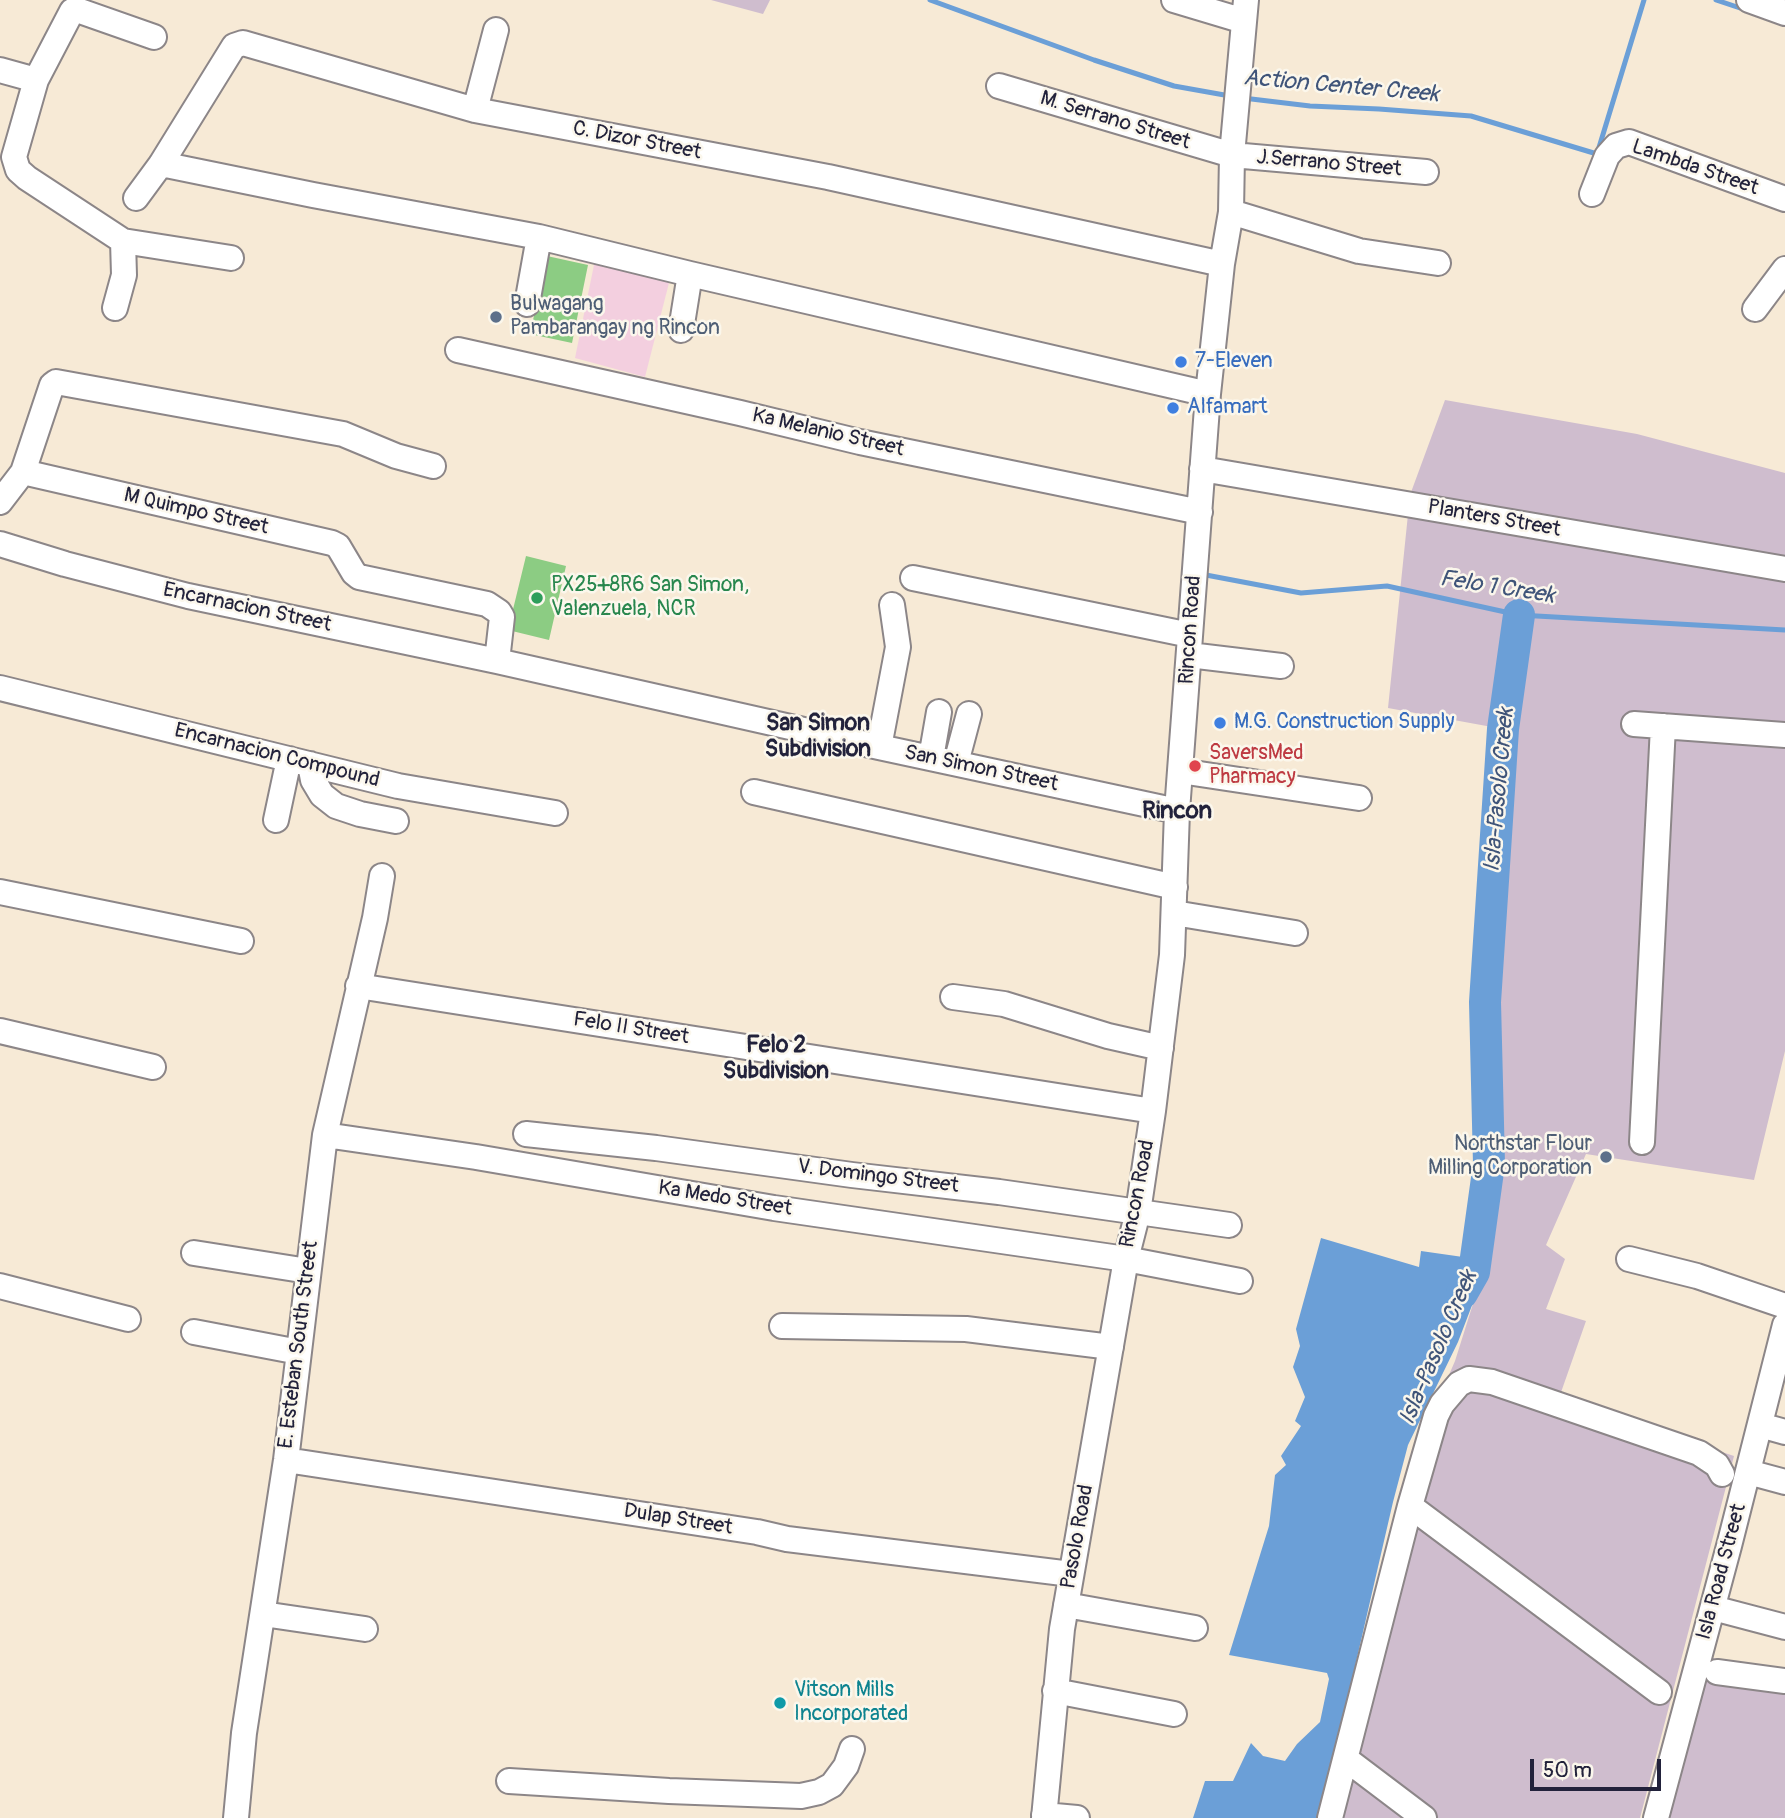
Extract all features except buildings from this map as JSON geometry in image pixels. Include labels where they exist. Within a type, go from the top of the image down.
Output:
[{"type":"street","points":[[1174,0],[1245,11]]},
{"type":"street","points":[[1749,0],[1785,13]]},
{"type":"street","points":[[154,37],[77,10],[72,11],[36,80],[14,157],[18,170],[124,241],[231,258]]},
{"type":"street","name":"Rincon Road","points":[[1126,1259],[1138,1212],[1172,955],[1177,811],[1202,469],[1222,264],[1231,212],[1232,155],[1245,11]]},
{"type":"street","points":[[475,110],[496,30]]},
{"type":"street","name":"C. Dizor Street","points":[[136,198],[234,46],[243,43],[475,110],[828,177],[1222,264]]},
{"type":"street","points":[[0,70],[36,80]]},
{"type":"street","name":"M. Serrano Street","points":[[999,86],[1232,155]]},
{"type":"street","name":"Lambda Street","points":[[1592,194],[1607,156],[1616,146],[1629,142],[1785,199]]},
{"type":"street","name":"J.Serrano Street","points":[[1232,155],[1426,172]]},
{"type":"street","points":[[160,164],[539,237],[1208,394]]},
{"type":"street","points":[[1231,212],[1359,251],[1438,263]]},
{"type":"street","points":[[527,304],[539,237]]},
{"type":"street","points":[[115,308],[124,275],[124,241]]},
{"type":"street","points":[[1755,309],[1785,269]]},
{"type":"street","points":[[681,330],[690,274]]},
{"type":"street","name":"Ka Melanio Street","points":[[458,350],[860,442],[1200,512]]},
{"type":"street","points":[[0,502],[23,472],[52,385],[56,382],[343,433],[396,456],[433,466]]},
{"type":"street","name":"Planters Street","points":[[1202,469],[1785,569]]},
{"type":"street","name":"M Quimpo Street","points":[[23,472],[332,542],[359,577],[494,607],[502,617],[497,661]]},
{"type":"street","name":"Encarnacion Street","points":[[0,544],[188,596],[497,661]]},
{"type":"street","points":[[913,578],[1281,666]]},
{"type":"street","points":[[879,747],[898,647],[892,605]]},
{"type":"street","name":"San Simon Street","points":[[497,661],[1177,811]]},
{"type":"street","name":"Encarnacion Compound","points":[[0,688],[398,786],[555,813]]},
{"type":"street","points":[[931,758],[939,712]]},
{"type":"street","points":[[956,763],[969,714]]},
{"type":"street","points":[[1634,724],[1785,735]]},
{"type":"street","points":[[1642,1142],[1663,726]]},
{"type":"street","points":[[276,820],[300,762]]},
{"type":"street","points":[[300,762],[322,795],[336,806],[396,821]]},
{"type":"street","points":[[1180,771],[1359,798]]},
{"type":"street","points":[[754,792],[1175,887]]},
{"type":"street","name":"E. Esteban South Street","points":[[236,1818],[244,1733],[286,1460],[325,1135],[375,918],[382,876]]},
{"type":"street","points":[[0,892],[242,942]]},
{"type":"street","points":[[1174,913],[1295,933]]},
{"type":"street","name":"Felo II Street","points":[[358,986],[1153,1111]]},
{"type":"street","points":[[953,997],[1020,1008],[1096,1032],[1161,1048]]},
{"type":"street","points":[[0,1031],[153,1067]]},
{"type":"street","name":"V. Domingo Street","points":[[526,1134],[999,1192],[1229,1225]]},
{"type":"street","name":"Ka Medo Street","points":[[325,1135],[476,1157],[774,1208],[1126,1259],[1240,1281]]},
{"type":"street","points":[[194,1253],[308,1271]]},
{"type":"street","name":"Pasolo Road","points":[[1044,1817],[1066,1605],[1126,1259]]},
{"type":"street","points":[[1629,1259],[1697,1276],[1785,1306]]},
{"type":"street","points":[[0,1286],[128,1319]]},
{"type":"street","name":"Isla Road Street","points":[[1656,1818],[1785,1325]]},
{"type":"street","points":[[782,1326],[966,1329],[1111,1348]]},
{"type":"street","points":[[194,1332],[299,1352]]},
{"type":"street","points":[[1330,1818],[1410,1506],[1436,1416],[1459,1384],[1469,1379],[1492,1382],[1699,1453],[1717,1465],[1722,1474]]},
{"type":"street","points":[[1760,1425],[1785,1433]]},
{"type":"street","name":"Dulap Street","points":[[286,1460],[757,1532],[787,1539],[1071,1574]]},
{"type":"street","points":[[1748,1472],[1785,1482]]},
{"type":"street","points":[[1410,1506],[1659,1692]]},
{"type":"street","points":[[1066,1605],[1195,1628]]},
{"type":"street","points":[[1713,1608],[1785,1627]]},
{"type":"street","points":[[263,1614],[365,1629]]},
{"type":"street","points":[[1717,1672],[1785,1681]]},
{"type":"street","points":[[1055,1691],[1174,1714]]},
{"type":"street","points":[[509,1781],[801,1796],[819,1792],[832,1785],[846,1766],[852,1749]]},
{"type":"street","points":[[1346,1759],[1424,1818]]},
{"type":"street","points":[[1044,1817],[1077,1818]]},
{"type":"shaded area","points":[[711,0],[770,0],[763,14]]},
{"type":"shaded area","points":[[595,260],[671,275],[645,377],[575,358]]},
{"type":"shaded area","points":[[1445,400],[1637,434],[1785,473],[1785,1051],[1754,1180],[1586,1154],[1546,1245],[1565,1259],[1546,1309],[1586,1321],[1559,1398],[1734,1456],[1640,1818],[1322,1818],[1439,1398],[1455,1361],[1495,1234],[1497,1136],[1484,1049],[1485,983],[1503,729],[1388,708],[1410,495]]},
{"type":"shaded area","points":[[1708,1657],[1785,1672],[1785,1818],[1666,1818]]},
{"type":"green space","points":[[547,256],[588,265],[572,343],[530,334]]},
{"type":"green space","name":"PX25+8R6 San Simon, Valenzuela, NCR","points":[[526,556],[566,566],[549,640],[508,630]]},
{"type":"water","points":[[1321,1238],[1419,1267],[1421,1251],[1470,1258],[1476,1255],[1484,1260],[1479,1287],[1458,1342],[1408,1445],[1320,1818],[1193,1818],[1205,1781],[1233,1781],[1251,1743],[1263,1756],[1285,1761],[1297,1744],[1320,1722],[1329,1679],[1327,1673],[1229,1655],[1269,1526],[1275,1475],[1286,1465],[1281,1456],[1301,1426],[1295,1421],[1305,1397],[1293,1367],[1300,1346],[1296,1329]]},
{"type":"waterway","name":"Action Center Creek","points":[[930,0],[1174,86],[1230,96]]},
{"type":"waterway","name":"Action Center Creek","points":[[1243,98],[1310,106],[1471,116],[1597,154],[1644,0]]},
{"type":"waterway","name":"Action Center Creek","points":[[1716,0],[1746,10]]},
{"type":"waterway","name":"Felo 1 Creek","points":[[1206,575],[1301,593],[1387,586],[1519,615],[1785,630]]},
{"type":"waterway","name":"Isla-Pasolo Creek","points":[[1462,1293],[1474,1272],[1489,1164],[1485,1002],[1503,729],[1519,615]]},
{"type":"place","name":"Bulwagang Pambarangay ng Rincon","points":[[496,317]]},
{"type":"place","name":"7-Eleven","points":[[1181,362]]},
{"type":"place","name":"Alfamart","points":[[1173,408]]},
{"type":"place","name":"PX25+8R6 San Simon, Valenzuela, NCR","points":[[537,598]]},
{"type":"place","name":"M.G. Construction Supply","points":[[1220,723]]},
{"type":"place","name":"SaversMed Pharmacy","points":[[1195,766]]},
{"type":"place","name":"Northstar Flour Milling Corporation","points":[[1606,1157]]},
{"type":"place","name":"Vitson Mills Incorporated","points":[[780,1703]]},
{"type":"district","name":"San Simon Subdivision","points":[[818,737]]},
{"type":"district","name":"Rincon","points":[[1177,812]]},
{"type":"district","name":"Felo 2 Subdivision","points":[[776,1059]]}]
